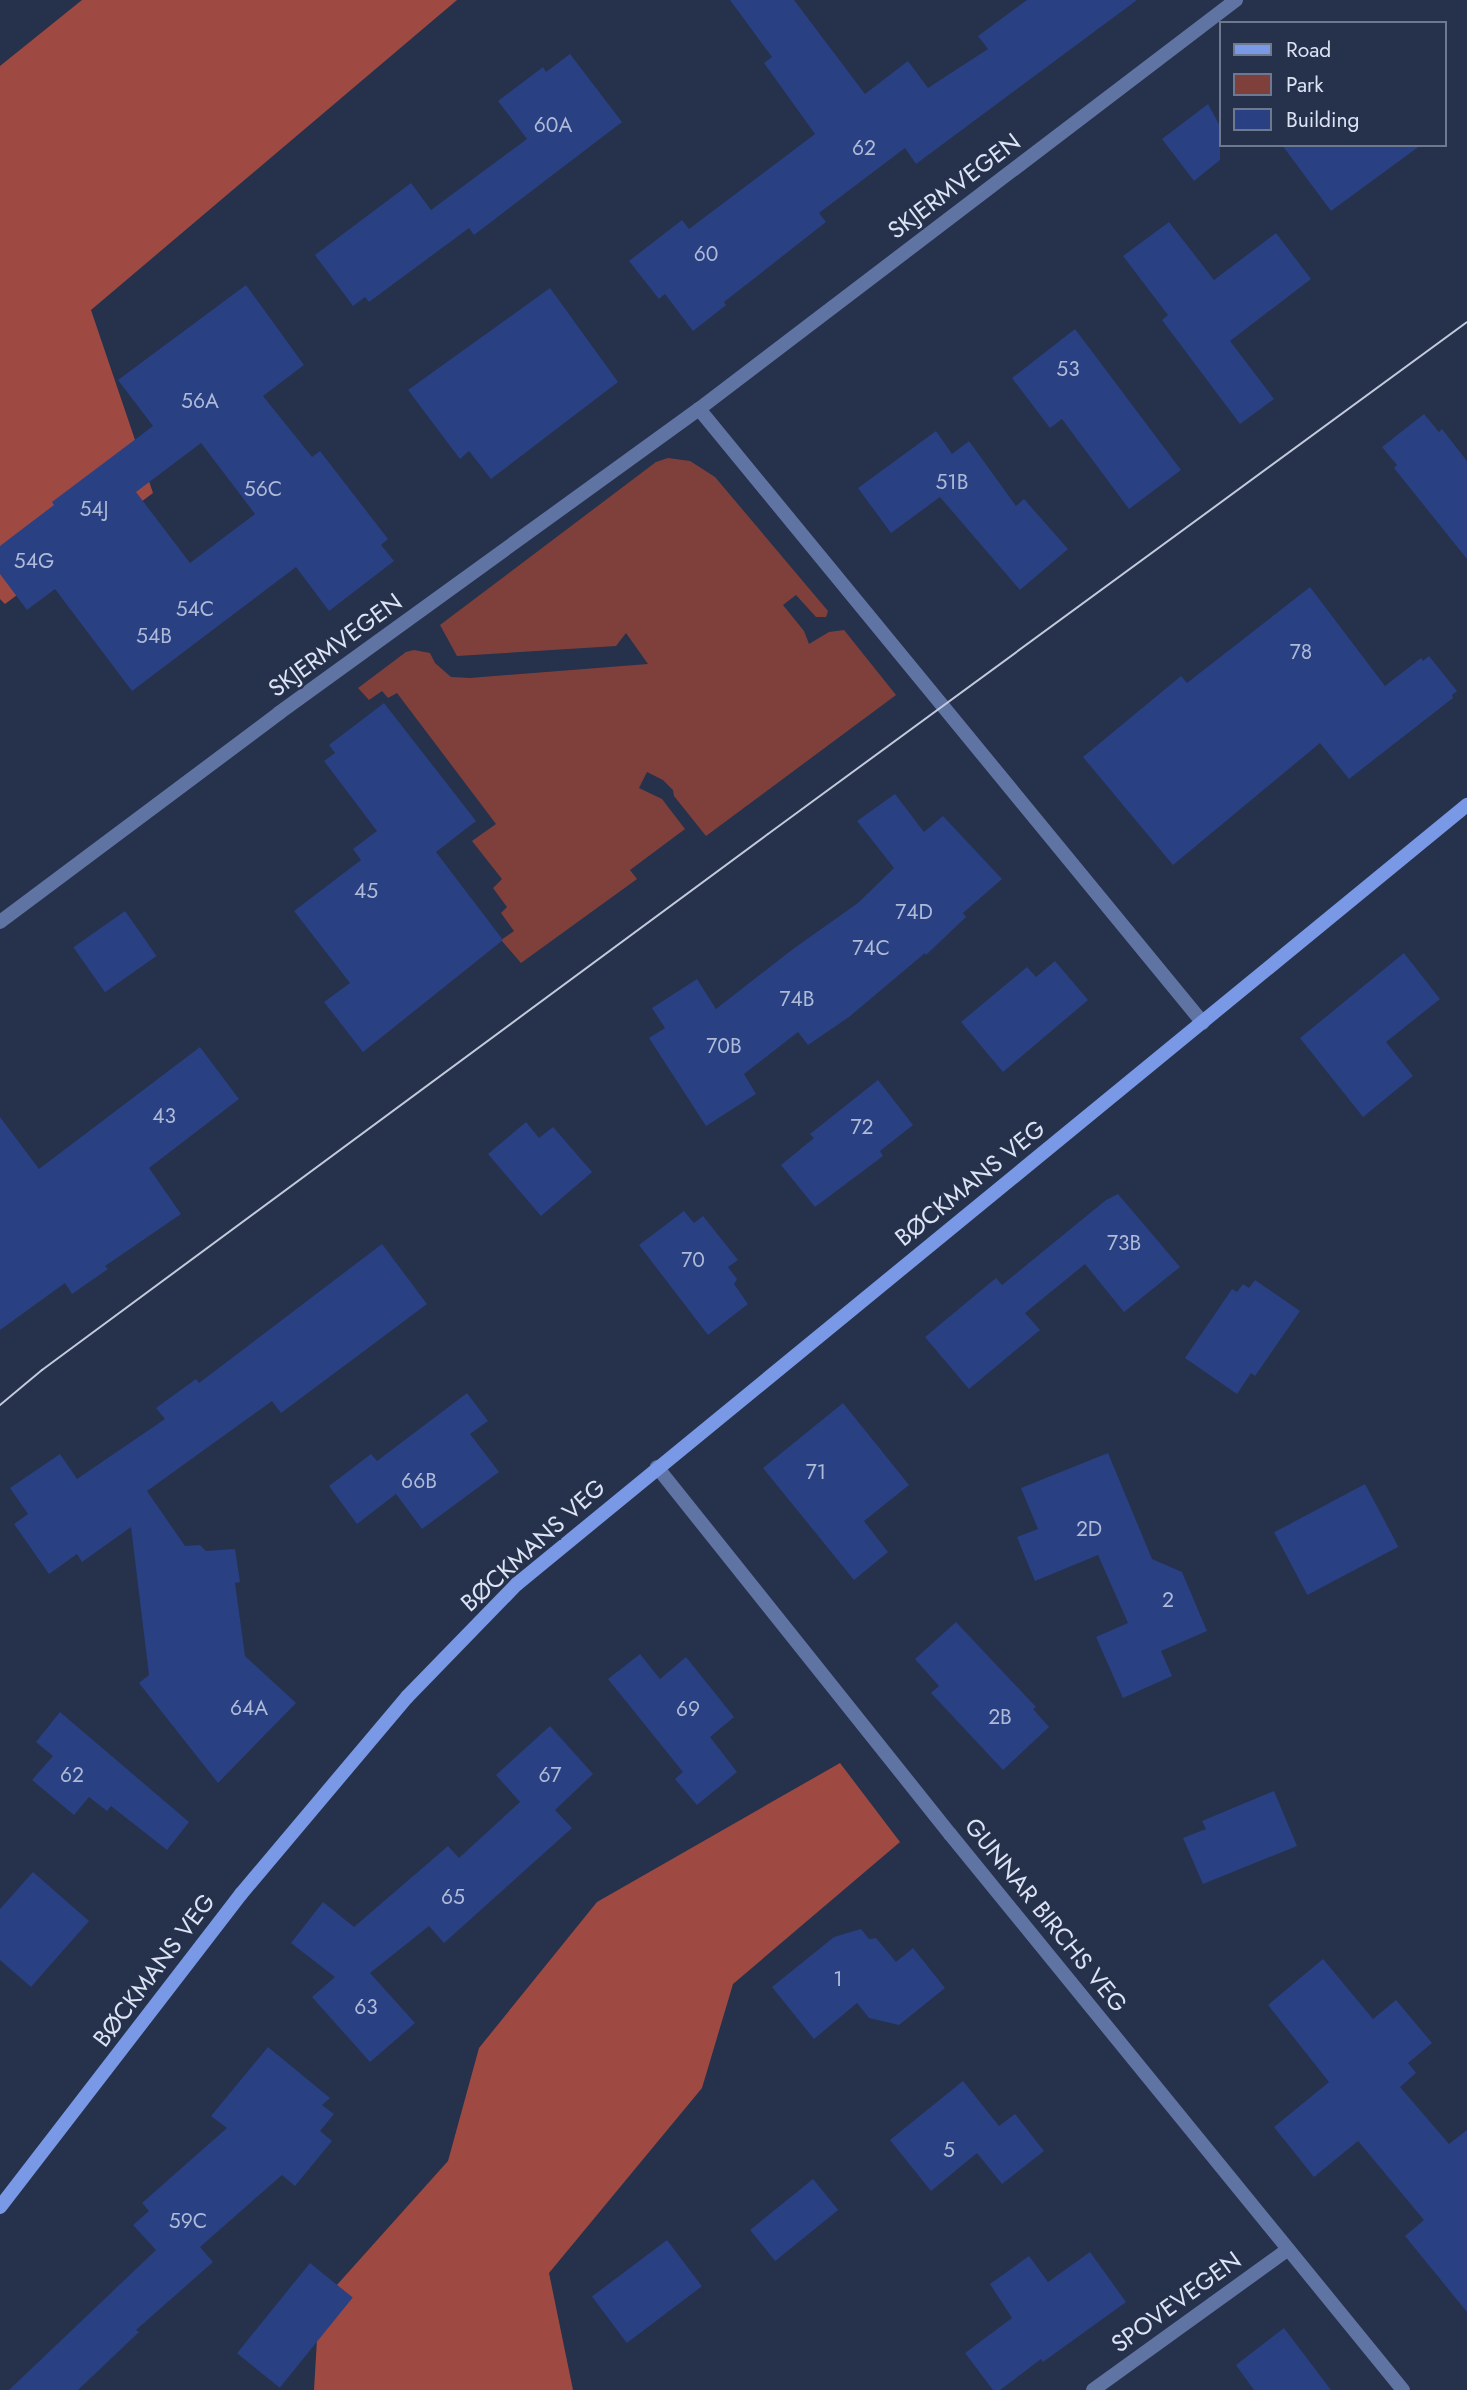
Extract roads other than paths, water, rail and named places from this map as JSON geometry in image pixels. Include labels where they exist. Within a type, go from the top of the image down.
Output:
[{"type":"main road","name":"BØCKMANS VEG","points":[[0,2207],[241,1894],[407,1697],[517,1584],[656,1467],[1467,805]]},
{"type":"street","name":"SKJERMVEGEN","points":[[0,922],[279,713],[699,409],[1236,0]]},
{"type":"street","points":[[699,409],[1203,1023]]},
{"type":"street","name":"GUNNAR BIRCHS VEG","points":[[656,1467],[1286,2250],[1402,2390]]},
{"type":"street","name":"SPOVEVEGEN","points":[[1093,2390],[1286,2250]]},
{"type":"tram line","points":[[0,1405],[42,1370],[768,834],[1467,322]]}]
